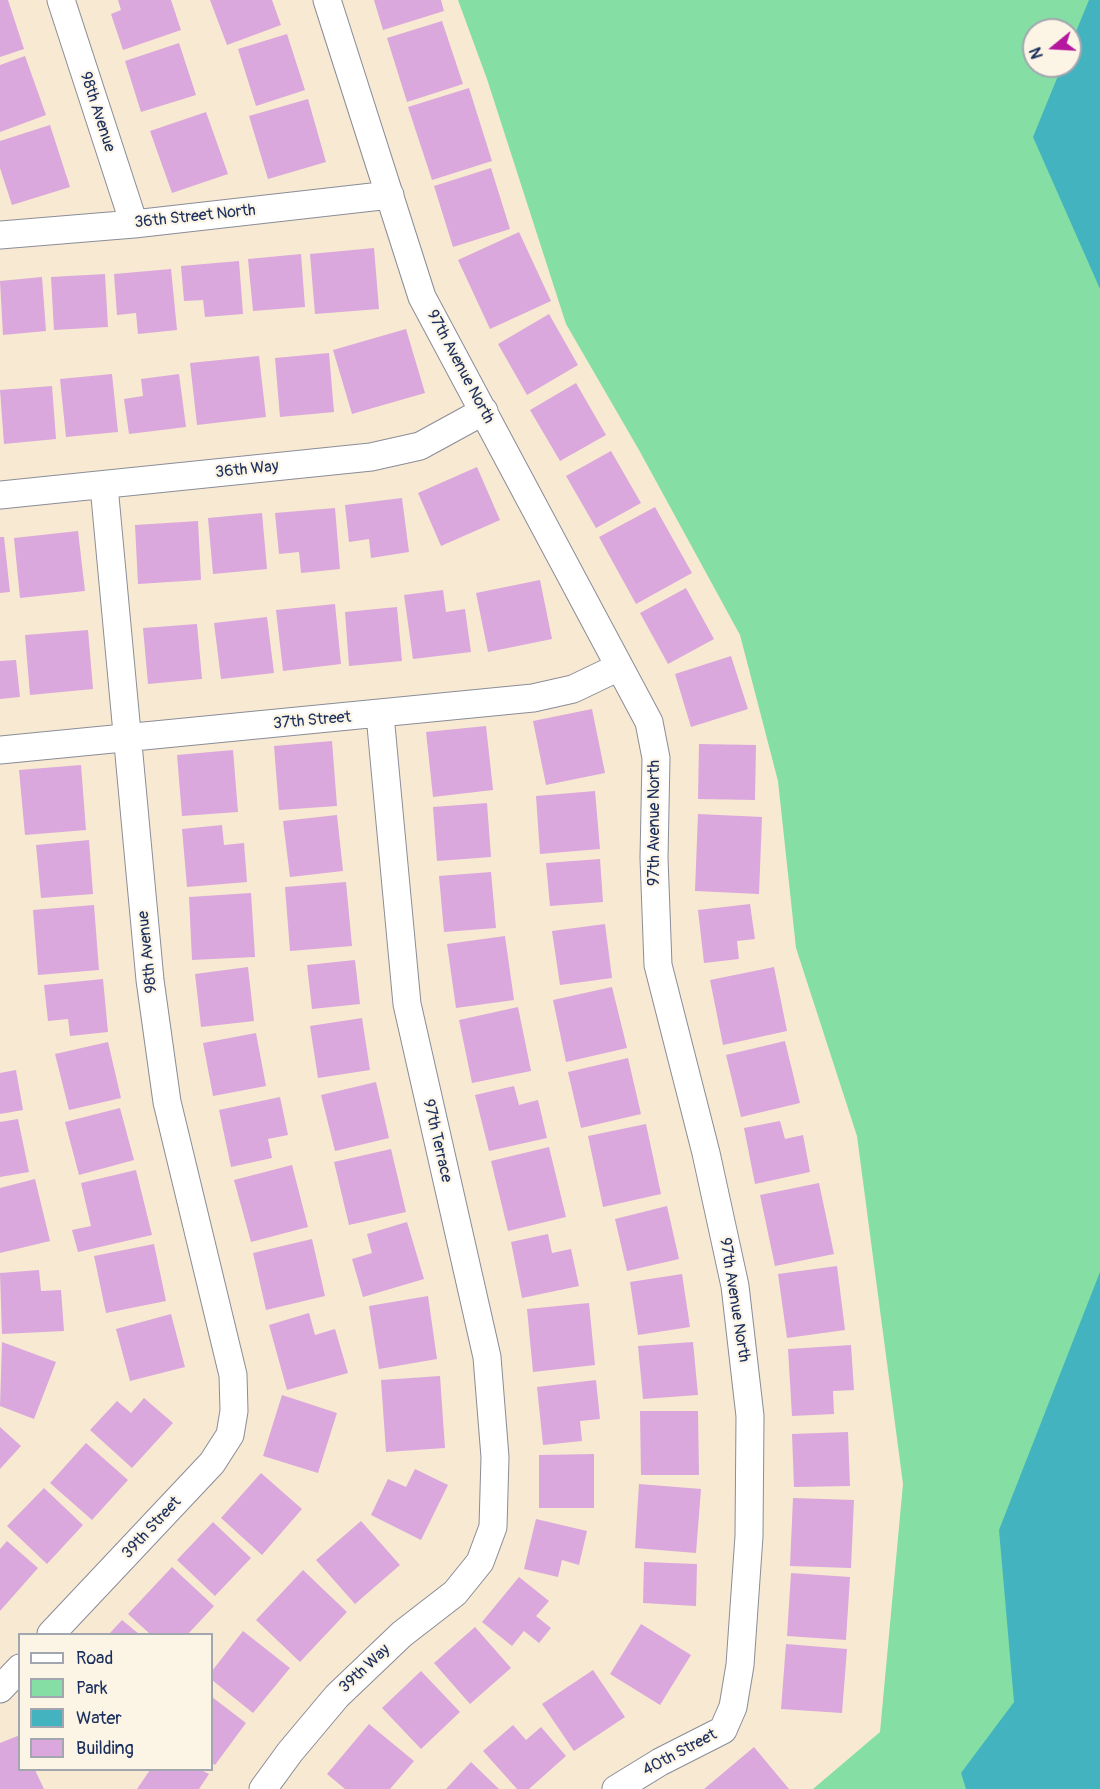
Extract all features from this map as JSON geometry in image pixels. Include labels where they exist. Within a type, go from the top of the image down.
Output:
[{"type":"street","name":"98th Avenue","points":[[61,0],[134,224]]},
{"type":"street","name":"97th Avenue North","points":[[327,0],[422,297],[649,722],[654,749],[654,858],[658,965],[706,1153],[735,1286],[750,1416],[749,1536],[740,1665],[733,1707]]},
{"type":"street","name":"36th Street North","points":[[0,235],[134,224],[390,195]]},
{"type":"street","name":"36th Way","points":[[0,495],[371,457],[420,446],[484,411]]},
{"type":"street","name":"98th Avenue","points":[[104,486],[150,980],[167,1102],[233,1374],[234,1411]]},
{"type":"street","name":"37th Street","points":[[0,750],[533,699],[573,689],[619,667]]},
{"type":"street","name":"97th Terrace","points":[[380,715],[407,1004],[487,1358],[495,1457],[494,1515],[493,1527],[480,1562]]},
{"type":"street","name":"39th Street","points":[[53,1633],[212,1462],[230,1435],[234,1411]]},
{"type":"street","name":"39th Way","points":[[263,1789],[290,1752],[337,1696],[402,1634],[455,1593],[480,1562]]},
{"type":"street","points":[[0,1689],[18,1670]]},
{"type":"street","name":"40th Street","points":[[616,1789],[660,1762],[723,1730],[733,1707]]},
{"type":"green space","points":[[458,0],[1100,0],[1100,1789],[813,1789],[880,1732],[903,1484],[857,1136],[796,948],[778,781],[740,635],[639,450],[566,324],[487,79]]},
{"type":"water","points":[[1089,0],[1100,0],[1100,289],[1033,137],[1057,78],[1082,78],[1082,18]]},
{"type":"water","points":[[1100,1272],[1100,1789],[966,1789],[961,1773],[1014,1702],[999,1530]]},
{"type":"building","points":[[0,0],[8,0],[24,49],[0,57]]},
{"type":"building","points":[[118,0],[171,0],[181,30],[123,50],[111,14],[121,10]]},
{"type":"building","points":[[210,0],[272,0],[281,25],[227,45]]},
{"type":"building","points":[[374,0],[441,0],[444,11],[383,30]]},
{"type":"building","points":[[442,21],[463,84],[407,102],[387,38]]},
{"type":"building","points":[[287,34],[305,90],[256,106],[238,49]]},
{"type":"building","points":[[179,43],[196,95],[141,112],[125,61]]},
{"type":"building","points":[[25,56],[46,115],[0,132],[0,65]]},
{"type":"building","points":[[469,88],[492,161],[432,180],[408,107]]},
{"type":"building","points":[[308,99],[326,162],[268,179],[249,116]]},
{"type":"building","points":[[206,112],[228,174],[172,193],[150,131]]},
{"type":"building","points":[[50,125],[70,187],[12,205],[0,168],[0,141]]},
{"type":"building","points":[[491,168],[510,229],[453,247],[434,186]]},
{"type":"building","points":[[519,232],[551,301],[490,329],[458,260]]},
{"type":"building","points":[[374,248],[379,309],[315,314],[310,254]]},
{"type":"building","points":[[301,254],[305,307],[253,311],[248,259]]},
{"type":"building","points":[[239,261],[243,314],[205,317],[203,300],[184,301],[181,266]]},
{"type":"building","points":[[171,269],[177,330],[138,334],[136,313],[117,315],[114,274]]},
{"type":"building","points":[[105,274],[108,327],[54,330],[51,277]]},
{"type":"building","points":[[42,277],[46,331],[3,335],[0,281]]},
{"type":"building","points":[[549,314],[578,365],[527,395],[498,344]]},
{"type":"building","points":[[406,329],[425,393],[352,414],[333,350]]},
{"type":"building","points":[[329,353],[334,412],[280,417],[275,358]]},
{"type":"building","points":[[259,356],[266,417],[197,425],[190,363]]},
{"type":"building","points":[[112,374],[118,432],[66,437],[60,379]]},
{"type":"building","points":[[179,374],[186,427],[129,434],[124,399],[143,396],[141,379]]},
{"type":"building","points":[[576,383],[606,435],[560,461],[530,410]]},
{"type":"building","points":[[52,386],[56,439],[4,444],[0,390]]},
{"type":"building","points":[[611,451],[641,503],[596,528],[566,476]]},
{"type":"building","points":[[477,467],[500,520],[441,546],[418,493]]},
{"type":"building","points":[[402,498],[409,552],[371,558],[369,539],[349,542],[345,505]]},
{"type":"building","points":[[655,507],[692,573],[636,604],[599,537]]},
{"type":"building","points":[[335,508],[340,569],[301,573],[299,552],[279,554],[275,513]]},
{"type":"building","points":[[262,513],[267,569],[213,574],[208,518]]},
{"type":"building","points":[[198,521],[201,580],[138,584],[135,525]]},
{"type":"building","points":[[78,531],[85,591],[20,598],[14,538]]},
{"type":"building","points":[[0,537],[4,537],[10,592],[0,593]]},
{"type":"building","points":[[540,580],[552,639],[488,652],[476,593]]},
{"type":"building","points":[[686,588],[714,639],[668,664],[640,613]]},
{"type":"building","points":[[443,590],[446,612],[465,609],[471,652],[413,659],[404,595]]},
{"type":"building","points":[[335,604],[341,664],[283,671],[276,610]]},
{"type":"building","points":[[397,607],[402,661],[349,666],[345,612]]},
{"type":"building","points":[[267,617],[274,673],[221,679],[214,623]]},
{"type":"building","points":[[197,624],[202,679],[148,684],[143,628]]},
{"type":"building","points":[[88,630],[93,689],[30,695],[25,635]]},
{"type":"building","points":[[731,656],[748,709],[691,727],[675,674]]},
{"type":"building","points":[[16,660],[20,697],[0,699],[0,661]]},
{"type":"building","points":[[592,709],[605,773],[546,785],[533,721]]},
{"type":"building","points":[[486,726],[493,790],[433,797],[426,732]]},
{"type":"building","points":[[332,741],[337,806],[279,810],[274,746]]},
{"type":"building","points":[[699,744],[756,745],[755,800],[698,799]]},
{"type":"building","points":[[233,750],[238,812],[182,816],[177,755]]},
{"type":"building","points":[[81,765],[86,830],[25,835],[19,770]]},
{"type":"building","points":[[595,791],[600,849],[540,854],[536,796]]},
{"type":"building","points":[[487,803],[491,857],[437,861],[433,807]]},
{"type":"building","points":[[698,814],[762,817],[759,894],[695,891]]},
{"type":"building","points":[[337,815],[343,871],[290,877],[283,821]]},
{"type":"building","points":[[222,825],[224,845],[244,843],[247,882],[187,887],[182,829]]},
{"type":"building","points":[[89,840],[93,894],[41,898],[36,845]]},
{"type":"building","points":[[600,859],[603,902],[550,906],[546,863]]},
{"type":"building","points":[[491,872],[496,928],[444,932],[439,876]]},
{"type":"building","points":[[346,882],[352,946],[290,951],[285,887]]},
{"type":"building","points":[[251,893],[255,957],[192,960],[189,897]]},
{"type":"building","points":[[750,904],[755,939],[737,941],[739,959],[704,963],[698,910]]},
{"type":"building","points":[[94,905],[99,970],[38,975],[33,910]]},
{"type":"building","points":[[605,924],[612,978],[560,985],[552,931]]},
{"type":"building","points":[[505,936],[514,1000],[456,1008],[447,944]]},
{"type":"building","points":[[355,960],[360,1004],[312,1009],[307,965]]},
{"type":"building","points":[[248,967],[254,1021],[201,1027],[195,974]]},
{"type":"building","points":[[774,967],[787,1031],[723,1045],[710,980]]},
{"type":"building","points":[[103,979],[108,1032],[70,1036],[68,1019],[48,1021],[44,985]]},
{"type":"building","points":[[612,987],[627,1048],[566,1062],[553,1000]]},
{"type":"building","points":[[518,1007],[531,1071],[472,1083],[459,1020]]},
{"type":"building","points":[[362,1018],[370,1070],[318,1078],[310,1026]]},
{"type":"building","points":[[256,1033],[266,1086],[213,1096],[203,1043]]},
{"type":"building","points":[[785,1041],[800,1103],[741,1117],[726,1055]]},
{"type":"building","points":[[108,1042],[121,1098],[69,1110],[55,1054]]},
{"type":"building","points":[[628,1058],[641,1114],[581,1128],[568,1072]]},
{"type":"building","points":[[16,1070],[23,1110],[0,1114],[0,1073]]},
{"type":"building","points":[[376,1082],[389,1138],[335,1151],[321,1095]]},
{"type":"building","points":[[514,1086],[519,1105],[538,1100],[547,1138],[489,1151],[475,1095]]},
{"type":"building","points":[[280,1097],[288,1135],[268,1139],[272,1158],[231,1167],[219,1110]]},
{"type":"building","points":[[120,1108],[134,1160],[79,1175],[65,1122]]},
{"type":"building","points":[[18,1119],[29,1172],[0,1177],[0,1122]]},
{"type":"building","points":[[780,1121],[785,1139],[803,1135],[810,1172],[755,1184],[744,1128]]},
{"type":"building","points":[[646,1124],[661,1194],[603,1207],[588,1136]]},
{"type":"building","points":[[549,1147],[566,1217],[508,1231],[491,1161]]},
{"type":"building","points":[[391,1149],[406,1212],[349,1225],[334,1162]]},
{"type":"building","points":[[292,1165],[308,1227],[251,1242],[234,1180]]},
{"type":"building","points":[[136,1170],[152,1235],[78,1252],[72,1230],[91,1226],[81,1183]]},
{"type":"building","points":[[35,1179],[50,1241],[0,1253],[0,1188]]},
{"type":"building","points":[[819,1183],[834,1254],[775,1266],[760,1195]]},
{"type":"building","points":[[667,1206],[679,1259],[627,1271],[615,1219]]},
{"type":"building","points":[[407,1222],[424,1279],[363,1297],[352,1259],[372,1253],[367,1234]]},
{"type":"building","points":[[548,1234],[552,1253],[571,1249],[579,1286],[522,1298],[511,1242]]},
{"type":"building","points":[[312,1239],[325,1296],[266,1310],[253,1253]]},
{"type":"building","points":[[154,1244],[166,1301],[106,1313],[94,1256]]},
{"type":"building","points":[[837,1266],[845,1330],[787,1338],[778,1274]]},
{"type":"building","points":[[39,1270],[41,1291],[61,1290],[64,1331],[2,1334],[0,1273]]},
{"type":"building","points":[[682,1274],[690,1327],[638,1335],[630,1282]]},
{"type":"building","points":[[428,1296],[437,1359],[379,1369],[369,1306]]},
{"type":"building","points":[[589,1303],[595,1365],[533,1372],[527,1309]]},
{"type":"building","points":[[309,1313],[315,1335],[335,1329],[348,1373],[287,1390],[269,1325]]},
{"type":"building","points":[[171,1314],[185,1367],[130,1381],[116,1329]]},
{"type":"building","points":[[2,1342],[56,1362],[34,1419],[0,1406]]},
{"type":"building","points":[[693,1342],[698,1395],[643,1399],[638,1346]]},
{"type":"building","points":[[851,1345],[854,1390],[833,1391],[834,1414],[792,1416],[788,1349]]},
{"type":"building","points":[[440,1376],[445,1448],[386,1452],[381,1380]]},
{"type":"building","points":[[596,1380],[600,1419],[580,1421],[582,1441],[543,1445],[537,1387]]},
{"type":"building","points":[[282,1395],[337,1413],[318,1473],[263,1456]]},
{"type":"building","points":[[144,1398],[173,1423],[132,1468],[90,1430],[117,1401],[131,1413]]},
{"type":"building","points":[[640,1411],[698,1411],[699,1475],[641,1475]]},
{"type":"building","points":[[0,1427],[21,1446],[0,1469]]},
{"type":"building","points":[[848,1432],[850,1486],[794,1487],[792,1434]]},
{"type":"building","points":[[86,1443],[128,1480],[92,1520],[50,1483]]},
{"type":"building","points":[[594,1454],[594,1508],[539,1508],[539,1455]]},
{"type":"building","points":[[415,1469],[448,1485],[421,1540],[371,1515],[388,1479],[406,1487]]},
{"type":"building","points":[[261,1473],[302,1509],[262,1555],[221,1518]]},
{"type":"building","points":[[639,1484],[701,1489],[696,1553],[635,1548]]},
{"type":"building","points":[[44,1488],[83,1525],[47,1564],[7,1526]]},
{"type":"building","points":[[793,1498],[854,1500],[851,1568],[790,1566]]},
{"type":"building","points":[[536,1519],[587,1531],[579,1565],[562,1560],[558,1577],[524,1569]]},
{"type":"building","points":[[361,1521],[400,1565],[355,1604],[316,1560]]},
{"type":"building","points":[[213,1522],[251,1558],[215,1596],[177,1560]]},
{"type":"building","points":[[7,1541],[38,1568],[0,1611],[0,1549]]},
{"type":"building","points":[[644,1562],[697,1564],[696,1606],[643,1603]]},
{"type":"building","points":[[172,1567],[214,1606],[189,1633],[149,1633],[128,1614]]},
{"type":"building","points":[[303,1570],[347,1612],[300,1662],[256,1620]]},
{"type":"building","points":[[791,1573],[850,1577],[846,1640],[787,1636]]},
{"type":"building","points":[[519,1577],[549,1601],[536,1616],[551,1628],[539,1643],[524,1631],[512,1646],[482,1622]]},
{"type":"building","points":[[122,1620],[138,1633],[110,1633]]},
{"type":"building","points":[[641,1624],[691,1655],[660,1705],[610,1674]]},
{"type":"building","points":[[475,1627],[511,1668],[470,1704],[434,1663]]},
{"type":"building","points":[[243,1631],[290,1668],[253,1713],[213,1681],[213,1670]]},
{"type":"building","points":[[786,1644],[847,1649],[842,1713],[781,1709]]},
{"type":"building","points":[[593,1670],[625,1717],[574,1751],[542,1704]]},
{"type":"building","points":[[421,1671],[460,1712],[421,1749],[382,1708]]},
{"type":"building","points":[[213,1698],[246,1723],[215,1765],[213,1764]]},
{"type":"building","points":[[369,1724],[414,1761],[390,1789],[345,1789],[327,1774]]},
{"type":"building","points":[[513,1725],[526,1740],[541,1727],[566,1756],[529,1789],[517,1789],[483,1751]]},
{"type":"building","points":[[18,1736],[18,1771],[35,1771],[44,1789],[0,1789],[0,1743]]},
{"type":"building","points":[[754,1747],[789,1789],[704,1789]]},
{"type":"building","points":[[471,1762],[499,1789],[446,1789]]},
{"type":"building","points":[[149,1771],[203,1771],[209,1774],[199,1789],[137,1789]]}]
